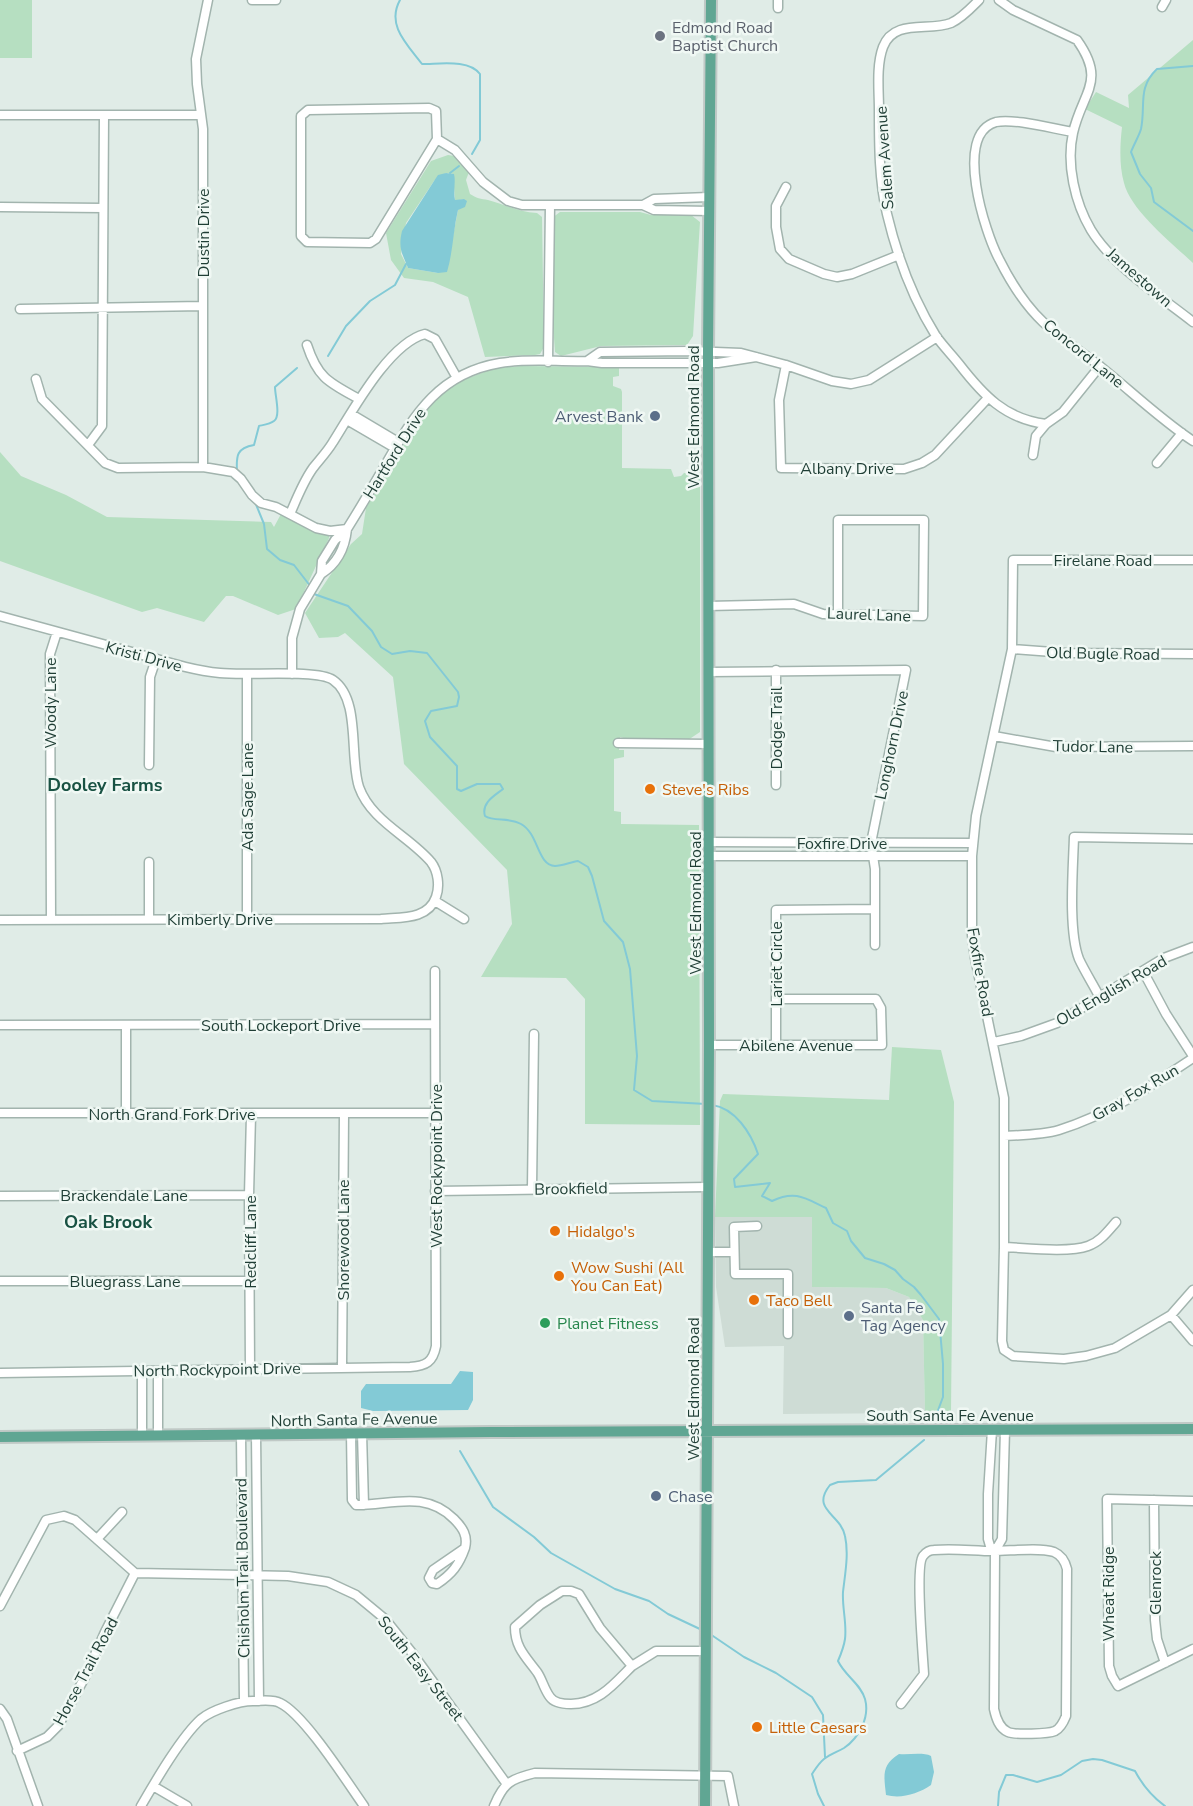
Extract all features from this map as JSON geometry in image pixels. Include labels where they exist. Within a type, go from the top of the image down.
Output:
[{"type":"main road","name":"West Edmond Road","points":[[705,1806],[710,856],[708,351],[711,0]]},
{"type":"main road","name":"South Santa Fe Avenue","points":[[708,1431],[1193,1429]]},
{"type":"main road","name":"North Santa Fe Avenue","points":[[0,1437],[708,1431]]},
{"type":"street","name":"Dustin Drive","points":[[203,467],[203,129],[196,59],[208,0]]},
{"type":"street","points":[[252,0],[276,0]]},
{"type":"street","name":"Salem Avenue","points":[[979,0],[953,22],[938,27],[906,28],[892,34],[883,46],[879,63],[881,176],[886,213],[916,298],[937,337],[987,399],[1030,422],[1046,424]]},
{"type":"street","name":"Jamestown","points":[[999,0],[1013,10],[1077,40],[1084,50],[1091,64],[1093,76],[1073,132],[1069,153],[1073,181],[1080,204],[1091,231],[1123,267],[1193,322]]},
{"type":"street","points":[[429,108],[436,111],[437,140],[376,239],[370,243],[307,242],[301,236],[301,116],[308,110],[429,108]]},
{"type":"street","points":[[0,115],[201,115]]},
{"type":"street","points":[[88,445],[102,426],[104,115]]},
{"type":"street","name":"Concord Lane","points":[[1073,132],[1012,121],[996,122],[985,128],[975,148],[977,188],[987,232],[998,258],[1017,290],[1043,322],[1193,441]]},
{"type":"street","points":[[437,140],[455,150],[483,182],[508,201],[522,205],[643,205],[654,210],[710,211]]},
{"type":"street","points":[[786,187],[776,206],[776,227],[780,249],[789,259],[837,277],[852,274],[899,255]]},
{"type":"street","points":[[643,205],[654,199],[710,197]]},
{"type":"street","points":[[548,362],[550,206]]},
{"type":"street","points":[[0,207],[103,208]]},
{"type":"street","points":[[20,309],[203,306]]},
{"type":"street","points":[[290,514],[300,489],[359,399],[393,357],[409,343],[425,334],[435,339],[457,378]]},
{"type":"street","name":"Hartford Drive","points":[[587,362],[600,352],[741,353],[832,381],[851,384],[876,376],[937,337]]},
{"type":"street","points":[[307,345],[313,363],[322,376],[328,382],[359,399]]},
{"type":"street","name":"Hartford Drive","points":[[291,674],[291,638],[295,623],[300,609],[321,574],[322,561],[335,540],[347,529],[396,445],[428,400],[440,389],[457,378],[480,368],[501,363],[708,363],[756,357]]},
{"type":"street","name":"Albany Drive","points":[[786,365],[779,400],[781,468],[904,469],[922,463],[935,455],[987,399]]},
{"type":"street","points":[[1033,455],[1036,436],[1046,424],[1063,412],[1100,366]]},
{"type":"street","points":[[36,379],[42,399],[105,463],[118,468],[203,467],[233,472],[261,503],[290,514],[316,528],[330,531],[347,529]]},
{"type":"street","points":[[349,417],[396,445]]},
{"type":"street","points":[[1157,463],[1182,433]]},
{"type":"street","name":"Laurel Lane","points":[[708,606],[795,604],[823,614],[838,615],[923,616],[924,520],[838,520],[838,615]]},
{"type":"street","name":"Firelane Road","points":[[1013,560],[1193,560]]},
{"type":"street","name":"Foxfire Road","points":[[1013,560],[1012,649],[976,816],[972,856],[972,935],[1004,1098],[1002,1341],[1004,1350],[1013,1356],[1064,1359],[1086,1356],[1115,1348],[1171,1315]]},
{"type":"street","name":"Kristi Drive","points":[[0,616],[216,673],[324,675],[333,680],[346,695],[350,710],[355,765],[363,797],[381,818],[433,863],[439,888],[435,901]]},
{"type":"street","name":"Woody Lane","points":[[51,920],[50,654],[57,632]]},
{"type":"street","name":"Old Bugle Road","points":[[1012,649],[1066,653],[1193,654]]},
{"type":"street","points":[[149,765],[150,677],[156,659]]},
{"type":"street","name":"Dodge Trail","points":[[776,670],[776,785]]},
{"type":"street","name":"Longhorn Drive","points":[[709,672],[906,670],[870,843],[875,869],[876,945]]},
{"type":"street","name":"Ada Sage Lane","points":[[247,675],[247,919]]},
{"type":"street","name":"Tudor Lane","points":[[994,736],[1056,747],[1193,746]]},
{"type":"street","points":[[618,743],[709,744]]},
{"type":"street","points":[[1099,996],[1079,958],[1073,929],[1074,837],[1193,838]]},
{"type":"street","name":"Foxfire Drive","points":[[710,842],[974,843]]},
{"type":"street","name":"Foxfire Drive","points":[[710,856],[972,856]]},
{"type":"street","points":[[149,862],[149,919]]},
{"type":"street","points":[[435,901],[464,919]]},
{"type":"street","name":"Kimberly Drive","points":[[0,920],[411,917],[422,913],[435,901]]},
{"type":"street","name":"Lariet Circle","points":[[776,1044],[776,910],[875,909]]},
{"type":"street","name":"Old English Road","points":[[994,1042],[1021,1036],[1056,1023],[1164,957],[1193,947]]},
{"type":"street","name":"West Rockypoint Drive","points":[[432,1360],[436,1346],[435,971]]},
{"type":"street","points":[[1143,971],[1193,1057]]},
{"type":"street","name":"Abilene Avenue","points":[[709,1045],[882,1045],[882,1008],[876,999],[776,999]]},
{"type":"street","name":"South Lockeport Drive","points":[[0,1025],[435,1024]]},
{"type":"street","points":[[126,1025],[126,1113]]},
{"type":"street","points":[[532,1188],[534,1034]]},
{"type":"street","name":"Gray Fox Run","points":[[1004,1136],[1057,1131],[1101,1114],[1152,1086],[1193,1057]]},
{"type":"street","name":"North Grand Fork Drive","points":[[0,1113],[436,1113]]},
{"type":"street","name":"Redcliff Lane","points":[[250,1369],[251,1114]]},
{"type":"street","name":"Shorewood Lane","points":[[342,1367],[344,1114]]},
{"type":"street","name":"Brookfield","points":[[435,1191],[707,1187]]},
{"type":"street","name":"Brackendale Lane","points":[[0,1196],[249,1195]]},
{"type":"street","points":[[1004,1247],[1072,1249],[1088,1246],[1100,1239],[1116,1222]]},
{"type":"street","points":[[757,1226],[734,1227],[735,1274],[788,1274],[788,1334]]},
{"type":"street","points":[[707,1252],[734,1252]]},
{"type":"street","name":"Bluegrass Lane","points":[[0,1281],[250,1281]]},
{"type":"street","points":[[1193,1290],[1171,1315],[1193,1341]]},
{"type":"street","name":"North Rockypoint Drive","points":[[0,1373],[422,1366],[432,1360]]},
{"type":"street","points":[[142,1371],[142,1436]]},
{"type":"street","points":[[158,1371],[158,1436]]},
{"type":"street","points":[[992,1430],[988,1539],[995,1551]]},
{"type":"street","points":[[901,1704],[924,1674],[920,1559],[925,1553],[932,1550],[995,1551],[1051,1551],[1060,1556],[1066,1565],[1066,1716],[1056,1731],[1009,1732],[1001,1726],[994,1709],[995,1551],[1002,1539],[1005,1430]]},
{"type":"street","points":[[357,1433],[364,1505],[380,1502],[435,1504],[444,1509],[465,1532],[465,1548],[460,1562],[437,1584],[432,1583],[429,1578],[433,1570],[465,1548]]},
{"type":"street","name":"Chisholm Trail Boulevard","points":[[241,1435],[244,1701]]},
{"type":"street","name":"Chisholm Trail Boulevard","points":[[256,1435],[259,1701]]},
{"type":"street","points":[[990,1463],[1004,1458]]},
{"type":"street","name":"Wheat Ridge","points":[[1154,1500],[1107,1499],[1109,1666],[1118,1686],[1166,1663]]},
{"type":"street","points":[[1154,1500],[1193,1501]]},
{"type":"street","name":"Glenrock","points":[[1154,1500],[1155,1620],[1159,1649],[1166,1663]]},
{"type":"street","points":[[988,1509],[1002,1506]]},
{"type":"street","points":[[97,1539],[122,1512]]},
{"type":"street","points":[[0,1606],[46,1520],[64,1516],[75,1520],[135,1573]]},
{"type":"street","name":"South Easy Street","points":[[135,1573],[288,1576],[328,1582],[356,1595],[377,1613],[413,1654],[507,1783]]},
{"type":"street","name":"Horse Trail Road","points":[[18,1751],[47,1737],[58,1726],[85,1677],[135,1573]]},
{"type":"street","points":[[632,1666],[600,1628],[579,1594],[571,1591],[562,1591],[549,1598],[515,1627],[517,1645],[542,1678],[549,1696],[556,1702],[586,1704],[596,1699],[613,1686],[632,1666],[656,1651],[706,1651]]},
{"type":"street","points":[[1166,1663],[1193,1649]]},
{"type":"street","points":[[141,1806],[187,1736],[203,1718],[226,1706],[244,1701],[259,1701],[279,1702],[296,1716],[364,1806]]},
{"type":"street","points":[[0,1709],[7,1719],[38,1806]]},
{"type":"street","points":[[494,1806],[507,1783],[517,1777],[535,1773],[728,1776],[734,1806]]},
{"type":"street","points":[[153,1786],[187,1806]]},
{"type":"shaded area","points":[[715,1217],[813,1217],[812,1287],[886,1288],[909,1297],[923,1320],[925,1413],[783,1414],[784,1346],[725,1347],[716,1287]]},
{"type":"green space","points":[[0,0],[32,0],[32,58],[0,58]]},
{"type":"green space","points":[[1193,40],[1193,263],[1153,226],[1128,194],[1122,176],[1120,148],[1122,127],[1085,109],[1096,92],[1129,108],[1128,95]]},
{"type":"green space","points":[[448,155],[458,158],[469,172],[466,180],[470,194],[518,210],[537,213],[542,217],[544,347],[540,354],[485,357],[468,297],[433,282],[404,278],[391,260],[386,233],[431,161]],"holes":[[[446,173],[453,174],[455,201],[464,199],[458,210],[453,236],[438,273],[408,268],[401,254],[406,223],[434,181]]]},
{"type":"green space","points":[[560,212],[640,212],[651,215],[691,215],[700,222],[693,336],[687,345],[601,346],[561,356],[555,352],[552,218]]},
{"type":"green space","points":[[619,367],[619,376],[613,377],[613,386],[621,389],[622,392],[622,468],[671,469],[674,477],[684,473],[699,473],[700,476],[700,732],[688,740],[620,737],[619,750],[624,750],[624,757],[614,759],[614,811],[621,812],[621,824],[699,825],[700,1125],[585,1124],[585,999],[566,978],[481,977],[512,924],[507,870],[404,764],[393,677],[345,633],[338,637],[319,638],[305,613],[351,544],[362,534],[366,508],[423,413],[450,385],[495,368]]},
{"type":"green space","points":[[0,452],[21,476],[66,495],[107,517],[271,522],[274,527],[281,514],[319,533],[329,535],[329,538],[296,609],[278,615],[233,596],[226,596],[204,622],[157,608],[142,612],[0,561]]},
{"type":"green space","points":[[892,1047],[941,1050],[954,1102],[951,1413],[925,1413],[923,1320],[909,1297],[886,1288],[812,1287],[812,1217],[715,1217],[720,1101],[723,1094],[889,1100]]},
{"type":"water","points":[[454,174],[455,200],[467,201],[465,207],[458,210],[447,272],[438,273],[408,268],[402,254],[402,231],[438,175]]},
{"type":"water","points":[[460,1371],[473,1372],[473,1400],[468,1410],[373,1411],[361,1408],[361,1391],[366,1384],[451,1384]]},
{"type":"water","points":[[899,1754],[931,1756],[934,1772],[931,1785],[909,1795],[886,1795],[884,1777],[886,1767]]},
{"type":"waterway","points":[[400,0],[396,9],[397,26],[405,42],[422,64],[462,64],[475,69],[480,74],[480,140],[472,154]]},
{"type":"waterway","points":[[1193,66],[1157,69],[1151,76],[1144,90],[1141,129],[1131,152],[1140,174],[1151,188],[1154,202],[1193,231]]},
{"type":"waterway","points":[[450,173],[459,166]]},
{"type":"waterway","points":[[328,356],[346,326],[370,301],[395,285],[406,264]]},
{"type":"waterway","points":[[237,472],[237,461],[241,450],[254,445],[259,426],[271,423],[276,418],[275,387],[297,368]]},
{"type":"waterway","points":[[255,502],[264,524],[267,549],[280,560],[294,565],[311,587]]},
{"type":"waterway","points":[[313,592],[348,606],[372,631],[381,647],[392,654],[410,651],[427,653],[458,692],[457,706],[431,711],[425,721],[430,737],[457,766],[457,789],[461,791],[477,784],[500,784],[503,789],[487,804],[484,811],[485,816],[521,824],[527,829],[541,855],[549,864],[558,866],[578,861],[588,867],[604,921],[623,942],[630,969],[637,1056],[634,1090],[652,1101],[706,1104]]},
{"type":"waterway","points":[[712,1105],[735,1116],[751,1138],[758,1154],[734,1179],[735,1187],[770,1183],[762,1196],[772,1201],[794,1196],[806,1198],[826,1208],[833,1223],[847,1231],[851,1241],[865,1258],[895,1270],[914,1287],[939,1319],[943,1397],[934,1421]]},
{"type":"waterway","points":[[824,1806],[812,1774],[824,1759],[844,1748],[859,1733],[865,1720],[866,1706],[860,1689],[838,1661],[845,1633],[843,1592],[847,1550],[842,1529],[828,1512],[823,1500],[830,1485],[838,1482],[876,1480],[924,1440]]},
{"type":"waterway","points":[[460,1451],[493,1507],[534,1537],[551,1553],[615,1589],[649,1601],[668,1614],[702,1630]]},
{"type":"waterway","points":[[710,1634],[812,1697],[823,1715],[825,1757]]},
{"type":"waterway","points":[[998,1806],[999,1792],[1006,1775],[1037,1782],[1061,1775],[1082,1761],[1093,1759],[1135,1771],[1148,1790],[1165,1806]]},
{"type":"place","name":"Edmond Road Baptist Church","points":[[660,36]]},
{"type":"place","name":"Arvest Bank","points":[[655,416]]},
{"type":"place","name":"Steve's Ribs","points":[[650,789]]},
{"type":"place","name":"Hidalgo's","points":[[555,1231]]},
{"type":"place","name":"Wow Sushi (All You Can Eat)","points":[[559,1276]]},
{"type":"place","name":"Taco Bell","points":[[754,1300]]},
{"type":"place","name":"Santa Fe Tag Agency","points":[[849,1316]]},
{"type":"place","name":"Planet Fitness","points":[[545,1323]]},
{"type":"place","name":"Chase","points":[[656,1496]]},
{"type":"place","name":"Little Caesars","points":[[757,1727]]},
{"type":"district","name":"Dooley Farms","points":[[105,785]]},
{"type":"district","name":"Oak Brook","points":[[108,1222]]}]
